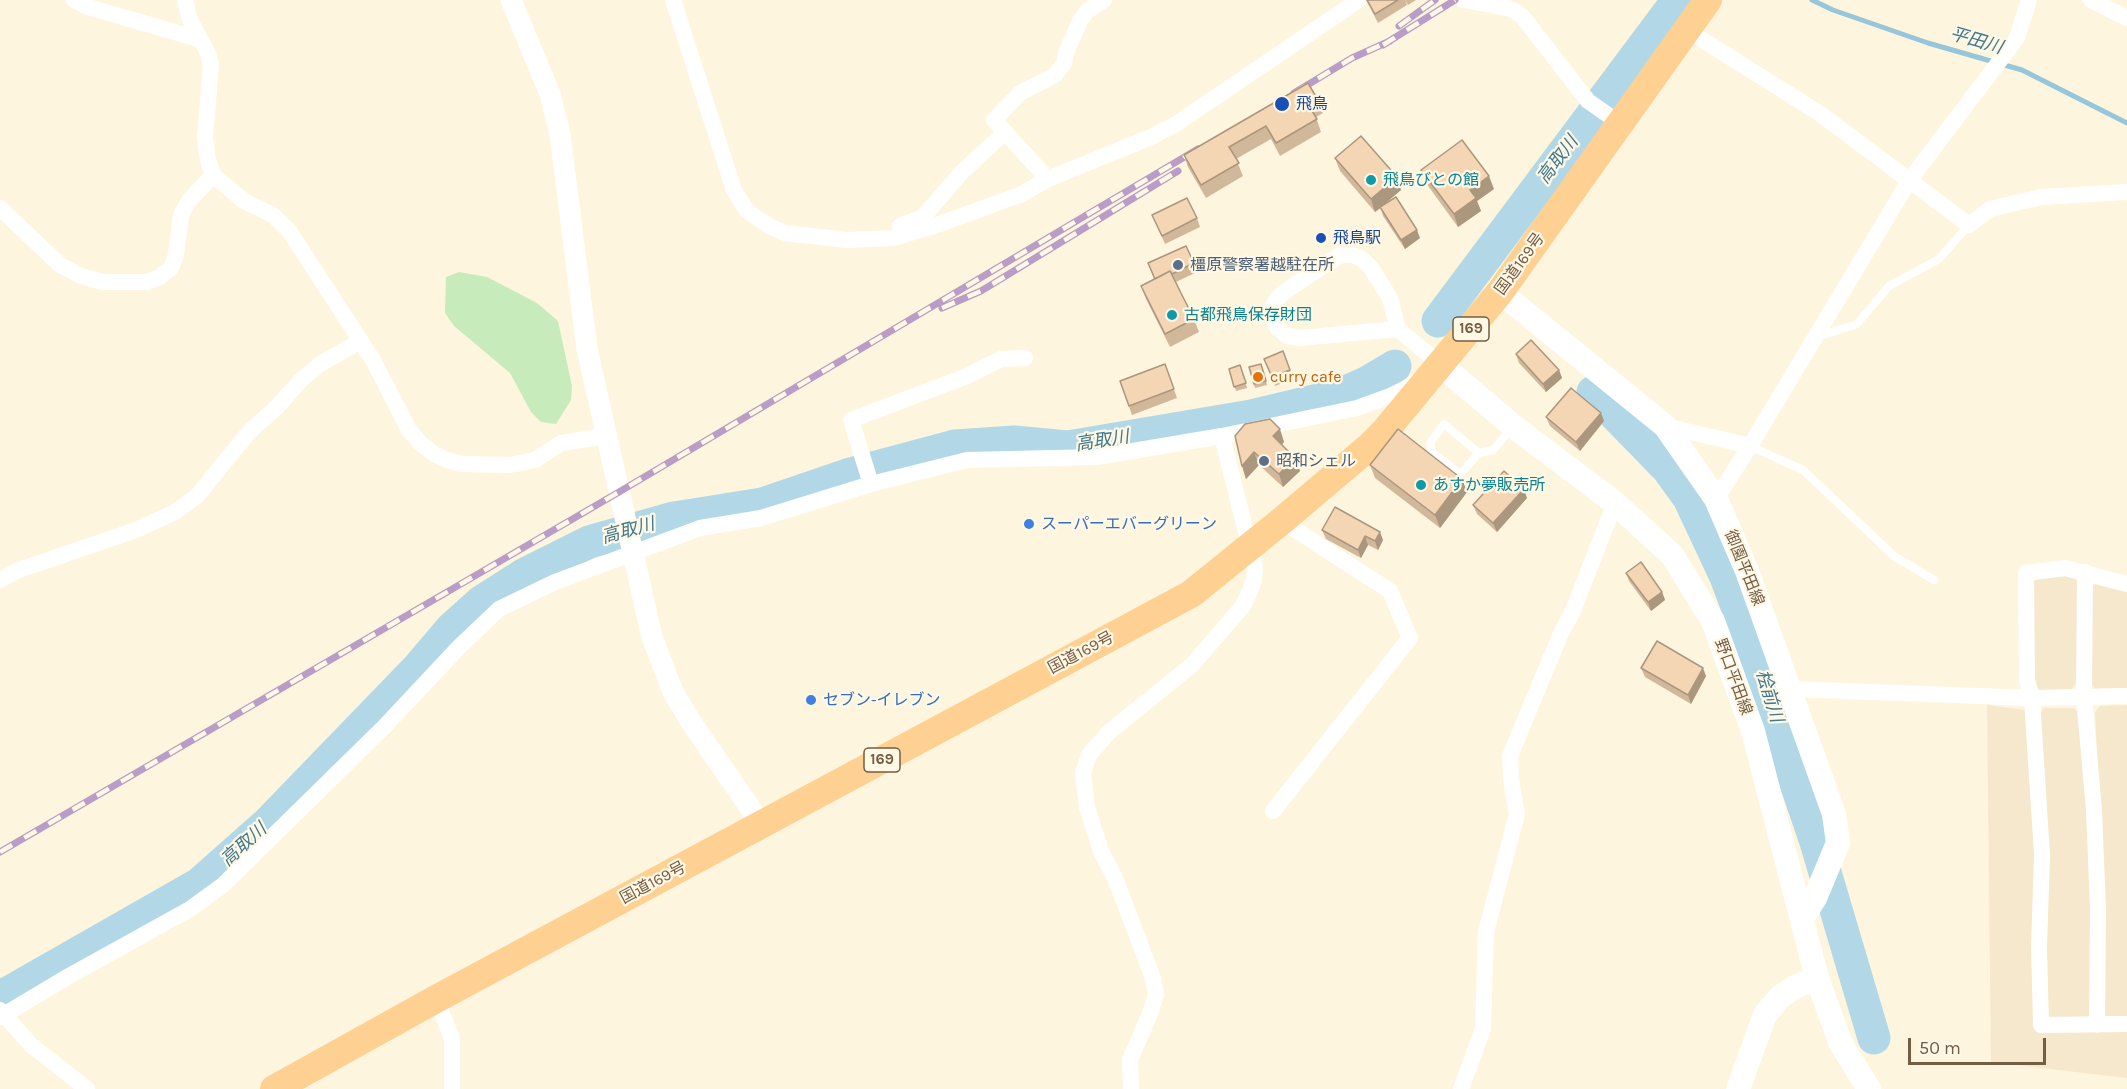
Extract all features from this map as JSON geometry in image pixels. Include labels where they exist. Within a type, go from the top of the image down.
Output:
[{"type":"highway","name":"国道169号","points":[[274,1089],[436,999],[1191,594],[1370,446],[1441,365],[1500,292],[1708,0]]},
{"type":"main road","name":"御園平田線","points":[[1500,292],[1665,426],[1716,499],[1747,572],[1791,689],[1834,814],[1838,843],[1815,898],[1802,919]]},
{"type":"main road","name":"野口平田線","points":[[1441,365],[1513,426],[1615,503],[1672,555],[1713,621],[1753,731],[1816,978],[1841,1044],[1869,1089]]},
{"type":"main road","points":[[1738,1089],[1765,1015],[1780,997],[1795,987],[1816,978]]},
{"type":"street","points":[[74,0],[88,7],[199,39]]},
{"type":"street","points":[[185,0],[190,20],[208,53],[211,65],[205,138],[213,175],[244,201],[273,215],[290,232],[361,341],[409,430],[420,443],[434,454],[463,464],[510,465],[535,460],[561,443],[606,436]]},
{"type":"street","points":[[511,0],[550,94],[561,134],[587,349],[652,637],[673,692],[762,825]]},
{"type":"street","points":[[673,0],[730,180],[747,212],[785,233],[847,240],[892,238],[934,226],[1022,194],[1048,178],[1151,137],[1176,124],[1359,0]]},
{"type":"street","points":[[1048,178],[994,120],[1020,93],[1055,75],[1064,63],[1080,21],[1087,12],[1104,0]]},
{"type":"street","points":[[1464,0],[1507,8],[1522,16],[1588,101],[1621,124]]},
{"type":"street","points":[[1716,499],[1909,182],[2017,38],[2029,0]]},
{"type":"street","points":[[2091,0],[2127,18]]},
{"type":"street","points":[[1687,30],[1819,113],[1969,225],[1990,209],[2041,196],[2127,192]]},
{"type":"street","points":[[892,238],[895,227],[923,217],[963,172],[1005,132]]},
{"type":"street","points":[[0,208],[60,265],[81,276],[103,282],[147,282],[160,277],[171,268],[176,255],[181,215],[188,202],[213,175]]},
{"type":"street","points":[[87,1089],[31,1045],[1,1014],[190,909],[223,885],[384,727],[459,647],[499,609],[633,548],[700,528],[761,518],[867,474],[967,460],[1097,457],[1222,436],[1357,408],[1409,387],[1441,365],[1398,329],[1390,298],[1371,268],[1362,259],[1353,255],[1340,255],[1284,292],[1272,308],[1272,316],[1277,327],[1287,336],[1300,338],[1398,329]]},
{"type":"street","points":[[0,580],[19,570],[136,530],[175,512],[197,496],[249,432],[277,407],[301,380],[320,364],[361,341]]},
{"type":"street","points":[[867,474],[851,420],[967,376],[1001,359],[1025,358]]},
{"type":"street","points":[[1665,426],[1750,446]]},
{"type":"street","points":[[1131,1089],[1130,1060],[1149,1016],[1156,995],[1155,986],[1115,878],[1101,851],[1087,807],[1083,773],[1089,755],[1109,732],[1192,665],[1243,606],[1254,580],[1256,568],[1222,436]]},
{"type":"street","points":[[1461,1089],[1483,1029],[1486,932],[1516,814],[1510,756],[1561,633],[1572,613],[1615,503]]},
{"type":"street","points":[[1273,811],[1410,638],[1390,591],[1294,529],[1284,519]]},
{"type":"street","points":[[2127,584],[2065,568],[2026,573],[2027,680],[2032,698],[2042,855],[2039,946],[2042,1025],[2127,1024]]},
{"type":"street","points":[[2085,572],[2084,697],[2094,810],[2098,908],[2097,1025]]},
{"type":"street","points":[[1791,689],[2032,698],[2127,696]]},
{"type":"street","points":[[436,999],[452,1038],[452,1089]]},
{"type":"lane","points":[[1815,338],[1857,324],[1889,286],[1939,259],[1969,225]]},
{"type":"lane","points":[[1479,453],[1444,424],[1430,443],[1432,452],[1460,474],[1479,453],[1493,450],[1513,426]]},
{"type":"lane","points":[[1750,446],[1803,471],[1894,556],[1934,580]]},
{"type":"shaded area","points":[[2073,576],[2078,582],[2078,680],[2072,689],[2039,690],[2034,686],[2032,583],[2038,577]]},
{"type":"shaded area","points":[[2096,583],[2127,591],[2127,688],[2095,689],[2090,680],[2091,588]]},
{"type":"shaded area","points":[[1987,705],[2025,710],[2035,849],[2035,1029],[2127,1031],[2127,1078],[1991,1062]]},
{"type":"shaded area","points":[[2127,705],[2127,1019],[2103,1016],[2105,909],[2095,712],[2100,706]]},
{"type":"shaded area","points":[[2044,708],[2073,708],[2080,713],[2092,909],[2091,1015],[2088,1022],[2050,1019],[2045,1016],[2039,715]]},
{"type":"green space","points":[[459,272],[487,277],[537,303],[558,321],[572,386],[571,400],[556,424],[541,422],[531,412],[510,373],[454,326],[445,313],[446,277]]},
{"type":"building","points":[[1367,0],[1398,0],[1375,14]]},
{"type":"building","points":[[1308,83],[1318,100],[1309,106],[1317,119],[1276,143],[1266,126],[1229,147],[1239,163],[1201,185],[1184,155]]},
{"type":"building","name":"飛鳥びとの館","points":[[1361,136],[1397,177],[1371,199],[1335,158]]},
{"type":"building","points":[[1462,140],[1489,176],[1470,190],[1476,198],[1454,214],[1421,170]]},
{"type":"building","points":[[1396,197],[1417,230],[1401,240],[1380,207]]},
{"type":"building","points":[[1187,198],[1197,218],[1162,236],[1152,215]]},
{"type":"building","points":[[1186,246],[1194,263],[1172,274],[1170,271],[1155,279],[1148,263]]},
{"type":"building","name":"古都飛鳥保存財団","points":[[1170,271],[1194,319],[1165,334],[1141,286]]},
{"type":"building","points":[[1531,340],[1559,370],[1543,384],[1516,354]]},
{"type":"building","points":[[1283,351],[1290,370],[1272,377],[1264,359]]},
{"type":"building","points":[[1165,364],[1174,389],[1129,406],[1120,381]]},
{"type":"building","points":[[1261,364],[1266,381],[1254,384],[1249,367]]},
{"type":"building","points":[[1240,365],[1246,383],[1234,387],[1229,369]]},
{"type":"building","points":[[1571,388],[1601,413],[1576,442],[1546,417]]},
{"type":"building","points":[[1270,419],[1280,429],[1273,436],[1295,458],[1279,474],[1254,452],[1242,466],[1235,436],[1245,424]]},
{"type":"building","name":"あすか夢販売所","points":[[1398,429],[1462,479],[1435,515],[1370,465]]},
{"type":"building","points":[[1504,471],[1524,489],[1493,523],[1473,505]]},
{"type":"building","points":[[1335,507],[1380,532],[1375,541],[1365,536],[1358,550],[1322,530]]},
{"type":"building","points":[[1641,562],[1662,592],[1648,602],[1626,573]]},
{"type":"building","points":[[1657,641],[1703,668],[1688,695],[1641,668]]},
{"type":"waterway","name":"高取川","points":[[1438,321],[1678,0]]},
{"type":"waterway","name":"平田川","points":[[1812,0],[1833,10],[1928,43],[2022,70],[2127,123]]},
{"type":"waterway","name":"高取川","points":[[0,995],[8,993],[199,884],[269,822],[417,669],[452,628],[481,602],[525,574],[589,542],[674,518],[762,504],[847,475],[955,446],[1014,442],[1068,447],[1251,416],[1339,395],[1395,366]]},
{"type":"waterway","name":"桧前川","points":[[1593,392],[1668,469],[1689,498],[1726,577],[1759,665],[1816,842],[1874,1038]]},
{"type":"railway","points":[[1399,26],[1435,0]]},
{"type":"railway","points":[[1383,45],[1455,0]]},
{"type":"railway","points":[[1294,93],[1352,58],[1390,41]]},
{"type":"railway","points":[[0,852],[619,492],[1198,149]]},
{"type":"railway","points":[[942,308],[981,291],[1178,171]]},
{"type":"place","name":"飛鳥","points":[[1282,104]]},
{"type":"place","name":"飛鳥びとの館","points":[[1371,180]]},
{"type":"place","name":"飛鳥駅","points":[[1321,238]]},
{"type":"place","name":"橿原警察署越駐在所","points":[[1178,265]]},
{"type":"place","name":"古都飛鳥保存財団","points":[[1172,315]]},
{"type":"place","name":"curry cafe","points":[[1258,377]]},
{"type":"place","name":"昭和シェル","points":[[1264,461]]},
{"type":"place","name":"あすか夢販売所","points":[[1421,485]]},
{"type":"place","name":"スーパーエバーグリーン","points":[[1029,524]]},
{"type":"place","name":"セブン-イレブン","points":[[811,700]]}]
